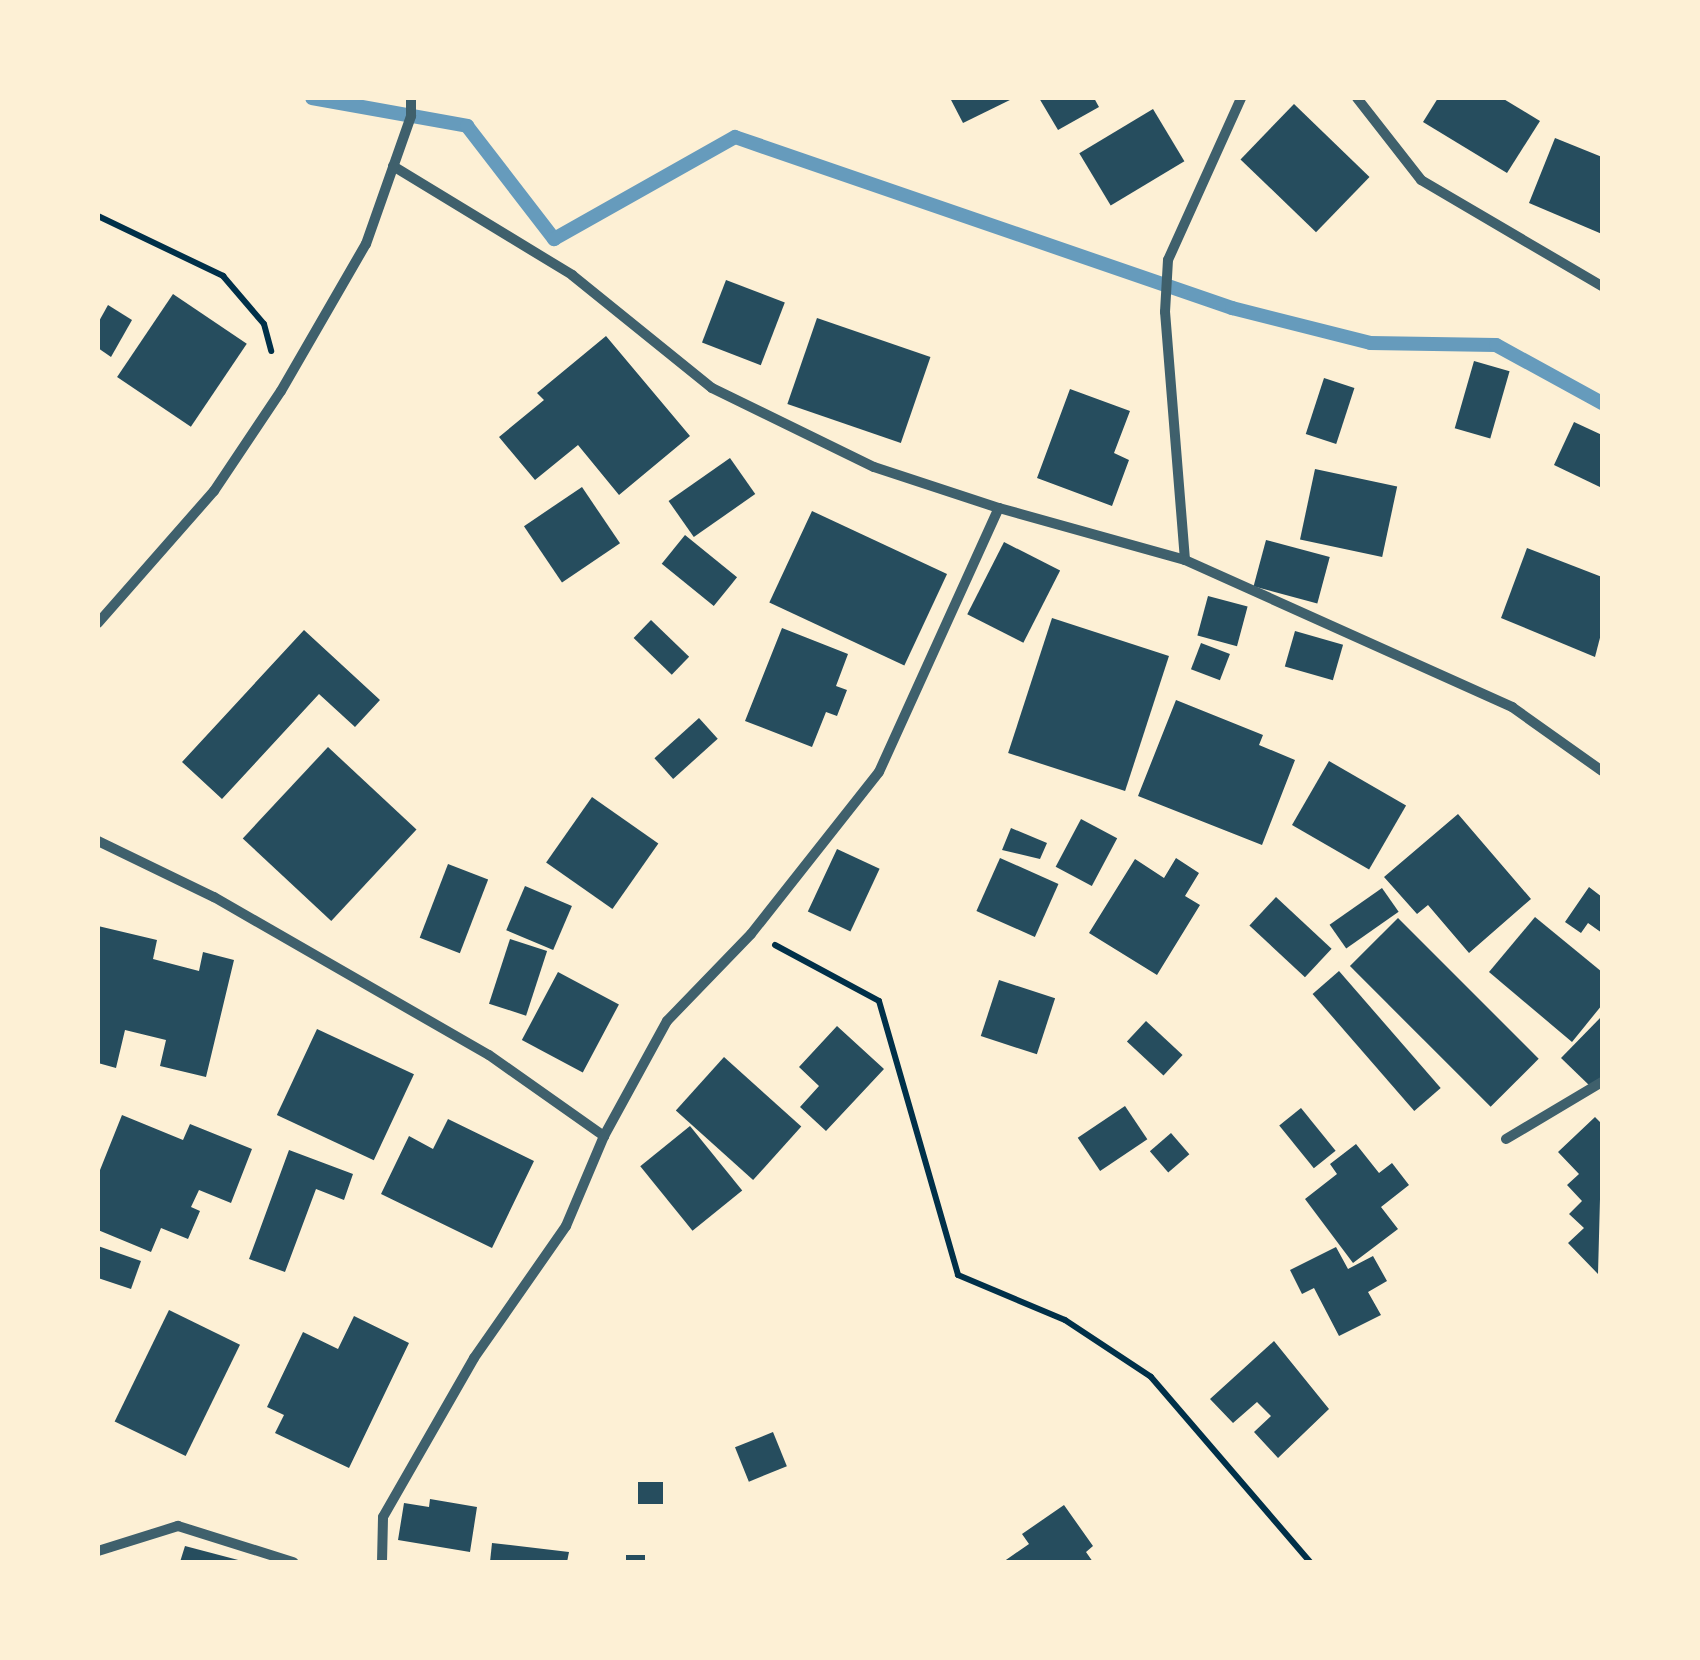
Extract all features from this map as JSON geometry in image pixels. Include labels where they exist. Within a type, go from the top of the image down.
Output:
[{"type":"street","points":[[98,623],[214,491],[281,391],[366,244],[411,116],[410,98]]},
{"type":"street","points":[[1185,560],[1165,312],[1168,260],[1240,98]]},
{"type":"street","points":[[1356,98],[1421,180],[1602,286]]},
{"type":"street","points":[[393,166],[572,275],[712,388],[874,468],[1185,560],[1512,707],[1602,770]]},
{"type":"street","points":[[382,1562],[383,1517],[474,1358],[566,1226],[604,1136],[668,1021],[751,934],[879,772],[999,508]]},
{"type":"street","points":[[98,841],[214,897],[488,1054],[604,1136]]},
{"type":"street","points":[[1506,1140],[1602,1082]]},
{"type":"street","points":[[98,1551],[178,1526],[277,1552],[293,1562]]},
{"type":"path","points":[[98,216],[223,276],[264,324],[281,391]]},
{"type":"path","points":[[751,934],[880,1001],[958,1275],[1065,1320],[1150,1377],[1310,1562]]},
{"type":"building","points":[[950,98],[1014,98],[963,123]]},
{"type":"building","points":[[1039,98],[1094,98],[1099,107],[1058,130]]},
{"type":"building","points":[[1438,98],[1502,98],[1540,121],[1507,173],[1423,122]]},
{"type":"building","points":[[1294,104],[1370,177],[1316,232],[1241,159]]},
{"type":"building","points":[[1153,109],[1184,161],[1111,206],[1079,153]]},
{"type":"building","points":[[1555,138],[1602,157],[1602,234],[1529,203]]},
{"type":"building","points":[[726,280],[785,303],[761,365],[702,343]]},
{"type":"building","points":[[173,294],[247,344],[191,427],[117,377]]},
{"type":"building","points":[[108,305],[132,320],[111,357],[98,348],[98,323]]},
{"type":"building","points":[[817,318],[930,357],[901,443],[787,404]]},
{"type":"building","points":[[606,336],[690,436],[619,495],[578,445],[535,480],[499,437],[544,400],[537,393]]},
{"type":"building","points":[[1474,361],[1510,371],[1490,438],[1455,428]]},
{"type":"building","points":[[1324,378],[1354,388],[1336,444],[1306,434]]},
{"type":"building","points":[[1070,389],[1130,411],[1114,453],[1129,460],[1112,506],[1037,478]]},
{"type":"building","points":[[1574,422],[1602,435],[1602,488],[1554,465]]},
{"type":"building","points":[[730,458],[755,494],[694,537],[669,501]]},
{"type":"building","points":[[1315,469],[1397,486],[1382,557],[1300,539]]},
{"type":"building","points":[[582,487],[620,543],[562,583],[524,526]]},
{"type":"building","points":[[812,511],[947,574],[904,666],[769,603]]},
{"type":"building","points":[[685,535],[737,577],[714,606],[662,564]]},
{"type":"building","points":[[1266,540],[1330,557],[1317,603],[1254,586]]},
{"type":"building","points":[[1004,542],[1060,571],[1023,643],[967,614]]},
{"type":"building","points":[[1527,548],[1602,577],[1602,630],[1595,657],[1501,618]]},
{"type":"building","points":[[1208,596],[1248,607],[1237,646],[1197,636]]},
{"type":"building","points":[[1052,618],[1169,656],[1125,791],[1008,753]]},
{"type":"building","points":[[651,620],[689,657],[672,675],[634,638]]},
{"type":"building","points":[[782,628],[848,654],[836,686],[847,690],[837,716],[826,712],[812,747],[745,721]]},
{"type":"building","points":[[304,630],[380,700],[355,727],[319,694],[222,799],[182,762]]},
{"type":"building","points":[[1295,631],[1343,645],[1333,680],[1285,667]]},
{"type":"building","points":[[1201,643],[1230,654],[1220,680],[1191,669]]},
{"type":"building","points":[[1176,700],[1263,735],[1259,745],[1295,760],[1262,845],[1138,796]]},
{"type":"building","points":[[699,718],[718,739],[673,779],[654,758]]},
{"type":"building","points":[[328,747],[416,830],[331,921],[243,838]]},
{"type":"building","points":[[1329,761],[1406,805],[1369,870],[1292,825]]},
{"type":"building","points":[[592,797],[658,843],[612,909],[546,863]]},
{"type":"building","points":[[1458,814],[1531,899],[1469,953],[1428,905],[1417,914],[1384,877]]},
{"type":"building","points":[[1081,819],[1117,838],[1092,886],[1056,867]]},
{"type":"building","points":[[1011,828],[1047,843],[1040,859],[1002,850]]},
{"type":"building","points":[[837,849],[880,869],[850,931],[808,912]]},
{"type":"building","points":[[1000,858],[1058,884],[1035,937],[976,911]]},
{"type":"building","points":[[1176,858],[1199,873],[1185,896],[1200,905],[1157,975],[1089,933],[1135,859],[1164,878]]},
{"type":"building","points":[[448,864],[488,879],[460,953],[420,938]]},
{"type":"building","points":[[525,886],[572,906],[553,950],[506,930]]},
{"type":"building","points":[[1589,887],[1602,897],[1602,933],[1588,923],[1581,933],[1565,922]]},
{"type":"building","points":[[1382,888],[1399,912],[1346,948],[1330,925]]},
{"type":"building","points":[[1276,897],[1332,949],[1305,977],[1249,926]]},
{"type":"building","points":[[1535,917],[1602,972],[1602,1005],[1572,1042],[1489,972]]},
{"type":"building","points":[[1398,918],[1539,1059],[1491,1107],[1350,966]]},
{"type":"building","points":[[98,926],[157,940],[153,959],[199,971],[203,952],[234,960],[206,1077],[160,1066],[166,1040],[125,1030],[116,1068],[98,1063]]},
{"type":"building","points":[[510,939],[547,951],[526,1016],[489,1004]]},
{"type":"building","points":[[1339,971],[1441,1088],[1414,1111],[1313,994]]},
{"type":"building","points":[[558,972],[619,1004],[583,1072],[522,1040]]},
{"type":"building","points":[[999,980],[1055,998],[1037,1054],[981,1036]]},
{"type":"building","points":[[1602,1016],[1602,1076],[1591,1087],[1561,1058]]},
{"type":"building","points":[[1146,1021],[1183,1055],[1163,1076],[1127,1041]]},
{"type":"building","points":[[837,1026],[884,1069],[826,1131],[800,1107],[819,1086],[799,1067]]},
{"type":"building","points":[[317,1029],[414,1074],[374,1160],[277,1115]]},
{"type":"building","points":[[724,1057],[801,1127],[753,1180],[676,1111]]},
{"type":"building","points":[[1125,1106],[1147,1139],[1100,1171],[1078,1138]]},
{"type":"building","points":[[1301,1108],[1336,1151],[1314,1168],[1279,1126]]},
{"type":"building","points":[[122,1115],[183,1140],[190,1124],[252,1149],[231,1203],[199,1190],[191,1207],[200,1211],[188,1239],[161,1228],[151,1252],[98,1230],[98,1175]]},
{"type":"building","points":[[1595,1117],[1602,1124],[1598,1274],[1568,1243],[1584,1228],[1569,1214],[1582,1201],[1567,1185],[1579,1174],[1558,1152]]},
{"type":"building","points":[[448,1119],[534,1161],[492,1248],[381,1194],[409,1136],[433,1149]]},
{"type":"building","points":[[690,1126],[742,1191],[692,1231],[640,1166]]},
{"type":"building","points":[[1171,1133],[1189,1154],[1168,1173],[1150,1151]]},
{"type":"building","points":[[1356,1144],[1379,1173],[1392,1163],[1409,1185],[1381,1207],[1398,1229],[1353,1263],[1305,1199],[1337,1174],[1330,1164]]},
{"type":"building","points":[[289,1150],[353,1174],[344,1200],[316,1189],[285,1272],[249,1259]]},
{"type":"building","points":[[98,1246],[141,1261],[131,1289],[98,1278]]},
{"type":"building","points":[[1336,1247],[1348,1269],[1373,1256],[1387,1281],[1368,1292],[1381,1315],[1339,1336],[1314,1288],[1302,1294],[1290,1270]]},
{"type":"building","points":[[169,1310],[240,1345],[186,1456],[115,1421]]},
{"type":"building","points":[[354,1316],[409,1343],[349,1468],[275,1433],[284,1415],[267,1407],[303,1332],[338,1349]]},
{"type":"building","points":[[1274,1341],[1329,1409],[1278,1458],[1254,1432],[1271,1416],[1257,1402],[1233,1423],[1210,1399]]},
{"type":"building","points":[[773,1432],[787,1466],[749,1482],[735,1447]]},
{"type":"building","points":[[638,1482],[663,1482],[663,1504],[638,1504]]},
{"type":"building","points":[[430,1499],[477,1507],[470,1552],[398,1540],[404,1503],[429,1507]]},
{"type":"building","points":[[1064,1505],[1093,1546],[1086,1552],[1093,1562],[1003,1562],[1029,1544],[1022,1534]]},
{"type":"building","points":[[492,1543],[569,1552],[567,1562],[490,1562]]},
{"type":"building","points":[[185,1546],[242,1561],[242,1562],[180,1562]]},
{"type":"building","points":[[626,1555],[645,1555],[645,1562],[626,1562]]},
{"type":"waterway","points":[[312,98],[467,126],[554,239],[735,137],[1232,308],[1370,343],[1496,345],[1602,403]]}]
